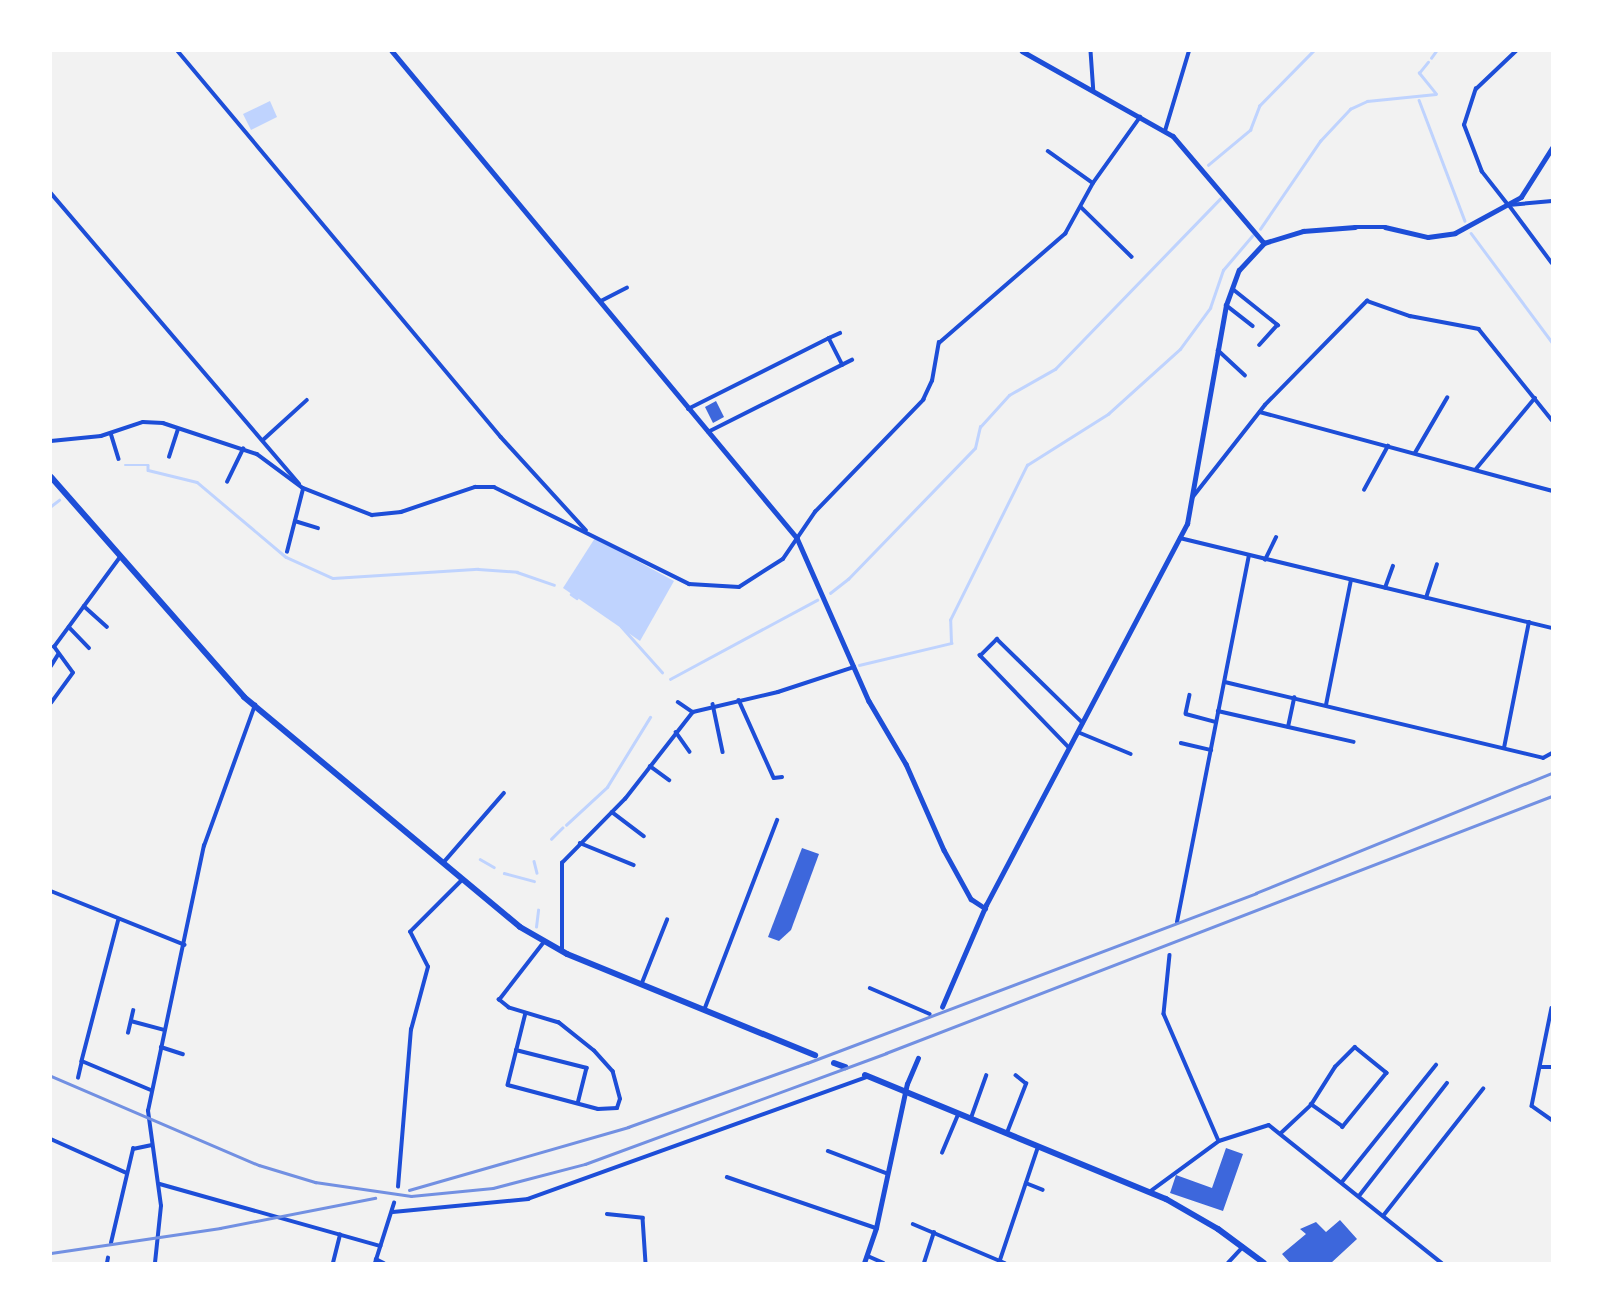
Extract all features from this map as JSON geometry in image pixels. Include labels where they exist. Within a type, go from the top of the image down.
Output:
[{"type":"highway","points":[[51,477],[255,705],[462,880],[544,942],[562,952],[815,1055]]},
{"type":"highway","points":[[834,1063],[845,1067]]},
{"type":"highway","points":[[867,1076],[1151,1191],[1243,1247],[1264,1263]]},
{"type":"street","points":[[178,51],[501,437],[586,530]]},
{"type":"street","points":[[392,51],[797,538],[855,667],[961,884],[971,899],[986,908]]},
{"type":"street","points":[[1022,51],[1166,131],[1192,156],[1264,243]]},
{"type":"street","points":[[1091,51],[1094,90]]},
{"type":"street","points":[[1166,131],[1189,51]]},
{"type":"street","points":[[1517,51],[1476,89],[1464,125],[1482,172],[1552,264]]},
{"type":"street","points":[[51,441],[111,433],[143,422],[257,454],[303,488],[343,507],[382,515],[417,508],[464,489],[494,487],[586,530],[690,584],[712,589],[751,584],[783,559],[815,512],[923,400],[944,336],[1043,257],[1065,233],[1093,183],[1141,116]]},
{"type":"street","points":[[942,1007],[986,908],[1180,538],[1190,499],[1226,305],[1239,270],[1264,243],[1303,231],[1355,227],[1441,236],[1509,205],[1524,193],[1552,148]]},
{"type":"street","points":[[1048,151],[1093,183]]},
{"type":"street","points":[[51,193],[303,488]]},
{"type":"street","points":[[1509,205],[1552,201]]},
{"type":"street","points":[[1081,207],[1132,257]]},
{"type":"street","points":[[599,302],[627,288]]},
{"type":"street","points":[[1231,288],[1278,325],[1261,345]]},
{"type":"street","points":[[1190,499],[1260,412],[1367,301],[1410,316],[1479,329],[1552,420]]},
{"type":"street","points":[[1226,305],[1253,326]]},
{"type":"street","points":[[688,409],[840,333]]},
{"type":"street","points":[[829,338],[843,365]]},
{"type":"street","points":[[1218,350],[1245,375]]},
{"type":"street","points":[[708,432],[852,360]]},
{"type":"street","points":[[1415,453],[1447,398]]},
{"type":"street","points":[[1476,469],[1535,398]]},
{"type":"street","points":[[262,440],[307,400]]},
{"type":"street","points":[[1260,412],[1552,491]]},
{"type":"street","points":[[169,457],[178,430]]},
{"type":"street","points":[[111,433],[119,459]]},
{"type":"street","points":[[1364,490],[1388,446]]},
{"type":"street","points":[[227,482],[243,449]]},
{"type":"street","points":[[288,552],[303,488]]},
{"type":"street","points":[[295,521],[318,528]]},
{"type":"street","points":[[1265,560],[1276,537]]},
{"type":"street","points":[[1180,538],[1552,628]]},
{"type":"street","points":[[1177,922],[1249,556]]},
{"type":"street","points":[[51,703],[73,673],[54,647],[120,557]]},
{"type":"street","points":[[1426,598],[1437,565]]},
{"type":"street","points":[[1385,588],[1393,566]]},
{"type":"street","points":[[1326,706],[1351,580]]},
{"type":"street","points":[[84,606],[107,627]]},
{"type":"street","points":[[1504,748],[1529,622]]},
{"type":"street","points":[[69,627],[89,649]]},
{"type":"street","points":[[1070,749],[980,656],[997,639],[1083,723]]},
{"type":"street","points":[[51,666],[58,655]]},
{"type":"street","points":[[562,952],[562,863],[612,812],[693,712],[713,704],[739,701],[855,667]]},
{"type":"street","points":[[1224,681],[1543,758],[1552,753]]},
{"type":"street","points":[[1190,695],[1186,714],[1216,722]]},
{"type":"street","points":[[1288,727],[1294,698]]},
{"type":"street","points":[[739,701],[775,778],[782,777]]},
{"type":"street","points":[[678,702],[693,712]]},
{"type":"street","points":[[713,704],[723,752]]},
{"type":"street","points":[[155,1263],[159,1184],[148,1117],[152,1090],[185,946],[204,846],[255,705]]},
{"type":"street","points":[[1219,711],[1354,742]]},
{"type":"street","points":[[676,732],[690,752]]},
{"type":"street","points":[[1078,733],[1131,754]]},
{"type":"street","points":[[1181,743],[1211,750]]},
{"type":"street","points":[[650,766],[669,780]]},
{"type":"street","points":[[443,864],[504,793]]},
{"type":"street","points":[[612,812],[644,836]]},
{"type":"street","points":[[704,1010],[777,820]]},
{"type":"street","points":[[580,844],[634,865]]},
{"type":"street","points":[[398,1187],[411,1030],[428,967],[410,932],[462,880]]},
{"type":"street","points":[[51,891],[185,946]]},
{"type":"street","points":[[78,1078],[119,919]]},
{"type":"street","points":[[641,984],[667,920]]},
{"type":"street","points":[[526,1013],[508,1085],[578,1103],[617,1108],[620,1099],[613,1072],[559,1023],[526,1013],[499,1000],[544,942]]},
{"type":"street","points":[[1170,955],[1164,1014],[1219,1142]]},
{"type":"street","points":[[870,988],[930,1014]]},
{"type":"street","points":[[1552,1010],[1532,1106],[1552,1121]]},
{"type":"street","points":[[128,1033],[133,1012]]},
{"type":"street","points":[[131,1020],[164,1030]]},
{"type":"street","points":[[160,1046],[183,1054]]},
{"type":"street","points":[[1281,1133],[1311,1105],[1335,1067],[1355,1047],[1387,1073],[1343,1127],[1311,1105]]},
{"type":"street","points":[[516,1050],[587,1068],[578,1103]]},
{"type":"street","points":[[864,1263],[877,1228],[886,1173],[906,1091],[918,1058]]},
{"type":"street","points":[[82,1061],[152,1090]]},
{"type":"street","points":[[1342,1182],[1436,1065]]},
{"type":"street","points":[[1540,1067],[1552,1067]]},
{"type":"street","points":[[393,1212],[528,1199],[867,1076]]},
{"type":"street","points":[[971,1118],[986,1076]]},
{"type":"street","points":[[1007,1133],[1026,1084],[1016,1076]]},
{"type":"street","points":[[1359,1196],[1447,1083]]},
{"type":"street","points":[[1383,1216],[1483,1089]]},
{"type":"street","points":[[942,1153],[959,1113]]},
{"type":"street","points":[[1151,1191],[1219,1142],[1262,1125],[1281,1133],[1442,1263]]},
{"type":"street","points":[[51,1139],[127,1173]]},
{"type":"street","points":[[111,1243],[133,1149],[152,1145]]},
{"type":"street","points":[[999,1262],[1039,1145]]},
{"type":"street","points":[[828,1150],[886,1173]]},
{"type":"street","points":[[727,1177],[877,1228]]},
{"type":"street","points":[[1026,1183],[1043,1190]]},
{"type":"street","points":[[159,1184],[380,1246]]},
{"type":"street","points":[[384,1263],[376,1261],[394,1203]]},
{"type":"street","points":[[607,1214],[643,1218],[646,1263]]},
{"type":"street","points":[[913,1224],[1005,1263]]},
{"type":"street","points":[[924,1263],[934,1233]]},
{"type":"street","points":[[333,1263],[340,1234]]},
{"type":"street","points":[[1228,1263],[1243,1247]]},
{"type":"street","points":[[868,1256],[884,1263]]},
{"type":"water","points":[[270,101],[277,117],[251,130],[243,114]]},
{"type":"water","points":[[595,538],[674,581],[640,641],[563,588]]},
{"type":"building","points":[[716,401],[724,417],[713,423],[705,407]]},
{"type":"building","points":[[802,848],[819,854],[791,930],[779,941],[768,937]]},
{"type":"building","points":[[1226,1148],[1243,1154],[1223,1211],[1170,1193],[1176,1175],[1212,1188]]},
{"type":"building","points":[[1340,1220],[1357,1239],[1331,1263],[1290,1263],[1282,1254],[1306,1234],[1300,1229],[1316,1222],[1326,1232]]},
{"type":"waterway","points":[[1208,165],[1250,130],[1259,106],[1313,51]]},
{"type":"waterway","points":[[1431,58],[1436,51]]},
{"type":"waterway","points":[[1260,229],[1320,141],[1350,109],[1367,101],[1436,94],[1419,73],[1428,62]]},
{"type":"waterway","points":[[1419,100],[1465,221]]},
{"type":"waterway","points":[[830,593],[848,579],[975,448],[980,427],[1009,395],[1055,369],[1220,199]]},
{"type":"waterway","points":[[1471,233],[1552,342]]},
{"type":"waterway","points":[[859,665],[951,643],[950,620],[1027,465],[1108,414],[1180,349],[1210,308],[1223,270],[1252,236]]},
{"type":"waterway","points":[[125,465],[148,465],[148,470],[197,482],[286,557],[333,578],[478,569],[517,572],[554,585]]},
{"type":"waterway","points":[[51,506],[59,500]]},
{"type":"waterway","points":[[571,594],[577,598]]},
{"type":"waterway","points":[[670,679],[817,600]]},
{"type":"waterway","points":[[621,626],[662,672]]},
{"type":"waterway","points":[[566,825],[607,787],[650,717]]},
{"type":"waterway","points":[[551,839],[562,828]]},
{"type":"waterway","points":[[480,859],[494,867]]},
{"type":"waterway","points":[[534,861],[537,873]]},
{"type":"waterway","points":[[504,873],[534,881]]},
{"type":"waterway","points":[[536,927],[538,910]]},
{"type":"railway","points":[[409,1190],[628,1127],[807,1063],[1256,893],[1552,773]]},
{"type":"railway","points":[[51,1076],[259,1165],[315,1182],[411,1196],[493,1188],[585,1164],[886,1053],[1552,796]]},
{"type":"railway","points":[[51,1253],[220,1228],[375,1198]]}]
